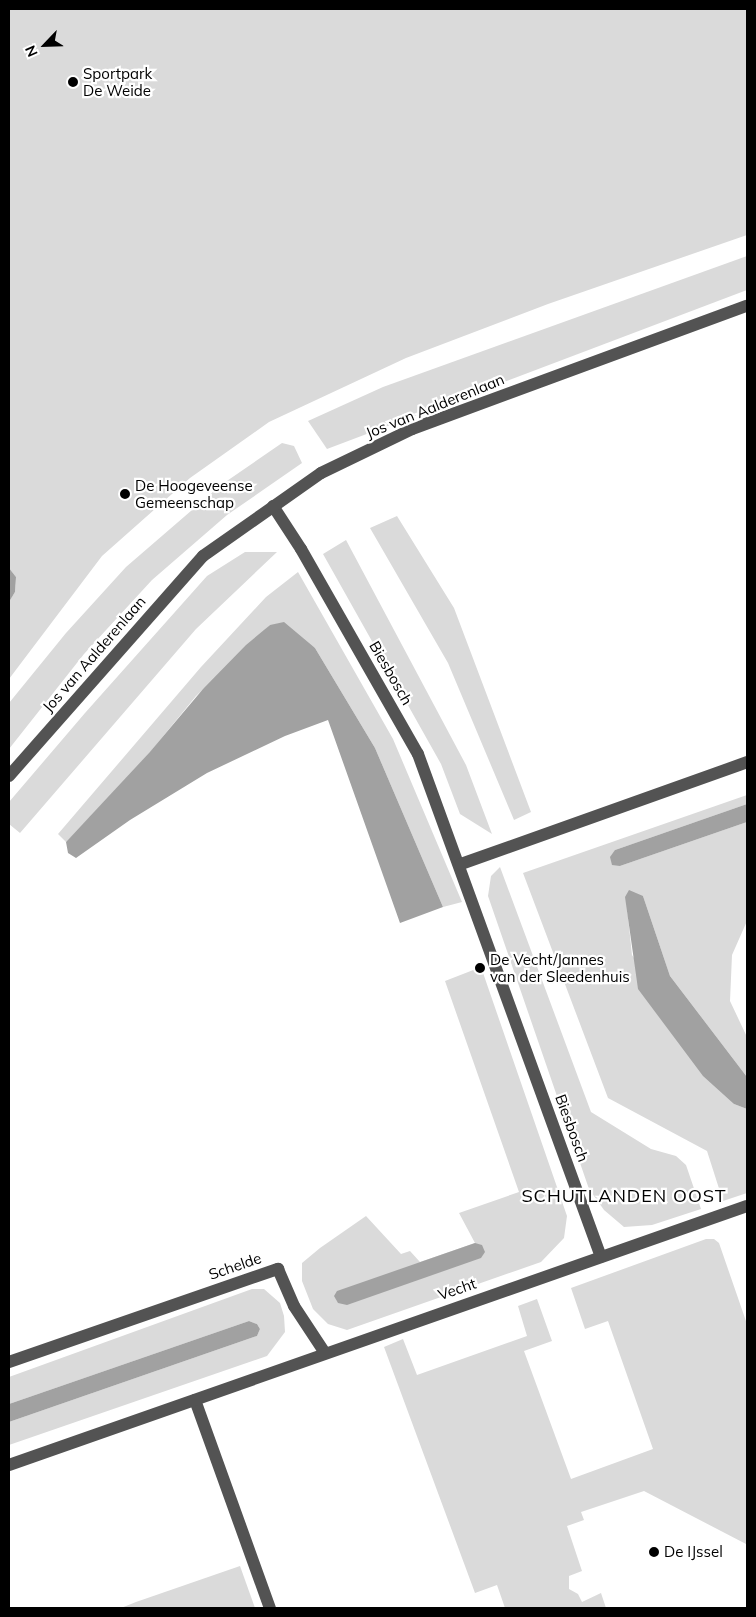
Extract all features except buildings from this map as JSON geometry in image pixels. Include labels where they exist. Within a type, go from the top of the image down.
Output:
[{"type":"street","name":"Jos van Aalderenlaan","points":[[9,776],[203,556],[321,473],[412,430],[747,306]]},
{"type":"street","name":"Biesbosch","points":[[273,506],[301,549],[418,754],[461,864],[600,1257]]},
{"type":"street","points":[[461,864],[747,762]]},
{"type":"street","points":[[600,1257],[747,1206]]},
{"type":"street","name":"Vecht","points":[[325,1353],[600,1257]]},
{"type":"street","name":"Schelde","points":[[9,1362],[278,1269],[294,1306],[325,1353]]},
{"type":"street","points":[[9,1465],[325,1353]]},
{"type":"street","points":[[195,1400],[270,1608]]},
{"type":"shaded area","points":[[9,9],[747,9],[747,235],[548,304],[406,358],[269,422],[190,478],[102,556],[9,679],[9,602],[15,592],[16,577],[9,568]]},
{"type":"shaded area","points":[[747,256],[747,290],[327,449],[308,421],[383,387]]},
{"type":"shaded area","points":[[282,443],[294,446],[302,463],[227,515],[152,580],[84,654],[9,749],[9,703],[66,633],[126,567],[221,485]]},
{"type":"shaded area","points":[[397,516],[454,608],[531,812],[514,820],[448,663],[370,528]]},
{"type":"shaded area","points":[[346,540],[466,765],[492,834],[460,814],[441,764],[323,554]]},
{"type":"shaded area","points":[[245,552],[277,552],[196,629],[20,833],[9,824],[9,802],[85,713],[207,576]]},
{"type":"shaded area","points":[[9,568],[16,577],[15,592],[9,602]]},
{"type":"shaded area","points":[[298,572],[393,739],[462,902],[443,907],[375,748],[315,648],[270,625],[196,696],[142,762],[66,842],[58,834],[201,667],[266,597]]},
{"type":"shaded area","points":[[284,622],[315,648],[375,748],[443,907],[400,923],[328,720],[285,736],[207,773],[130,820],[76,858],[68,853],[66,842],[149,753],[203,689],[246,645],[270,625]]},
{"type":"shaded area","points":[[747,795],[747,804],[615,850],[620,866],[747,822],[747,921],[732,955],[730,1001],[747,1037],[747,1077],[670,976],[643,896],[627,907],[632,955],[734,1104],[747,1109],[747,1193],[723,1201],[707,1151],[608,1098],[523,873]]},
{"type":"shaded area","points":[[747,804],[747,822],[620,866],[612,865],[610,857],[615,850]]},
{"type":"shaded area","points":[[500,867],[591,1112],[651,1149],[676,1156],[686,1165],[701,1209],[652,1225],[624,1227],[604,1210],[589,1189],[488,896],[491,876]]},
{"type":"shaded area","points":[[629,890],[643,896],[670,976],[747,1077],[747,1109],[734,1104],[703,1076],[638,989],[625,897]]},
{"type":"shaded area","points":[[481,967],[567,1216],[564,1238],[541,1262],[347,1330],[328,1324],[313,1309],[302,1281],[302,1263],[366,1216],[401,1254],[410,1251],[420,1262],[475,1243],[459,1213],[519,1192],[445,981]]},
{"type":"shaded area","points":[[706,1239],[714,1239],[719,1243],[747,1324],[747,1547],[746,1544],[644,1491],[581,1512],[584,1520],[567,1526],[582,1571],[569,1576],[569,1589],[578,1594],[582,1602],[601,1593],[606,1608],[505,1608],[497,1585],[475,1593],[384,1347],[403,1339],[417,1375],[527,1336],[518,1306],[537,1299],[552,1341],[524,1351],[571,1479],[653,1449],[608,1321],[585,1329],[571,1288]]},
{"type":"shaded area","points":[[475,1243],[482,1245],[485,1252],[481,1258],[347,1305],[338,1303],[334,1296],[337,1291]]},
{"type":"shaded area","points":[[252,1289],[264,1289],[280,1303],[284,1316],[285,1332],[267,1356],[9,1445],[9,1422],[257,1336],[260,1329],[257,1324],[249,1321],[9,1404],[9,1377]]},
{"type":"shaded area","points":[[249,1321],[257,1324],[260,1329],[257,1336],[9,1422],[9,1404]]},
{"type":"shaded area","points":[[240,1566],[255,1608],[121,1608],[136,1602]]},
{"type":"place","name":"Sportpark De Weide","points":[[73,82]]},
{"type":"place","name":"De Hoogeveense Gemeenschap","points":[[125,494]]},
{"type":"place","name":"De Vecht/Jannes van der Sleedenhuis","points":[[480,968]]},
{"type":"place","name":"De IJssel","points":[[654,1552]]},
{"type":"district","name":"SCHUTLANDEN OOST","points":[[624,1196]]}]
